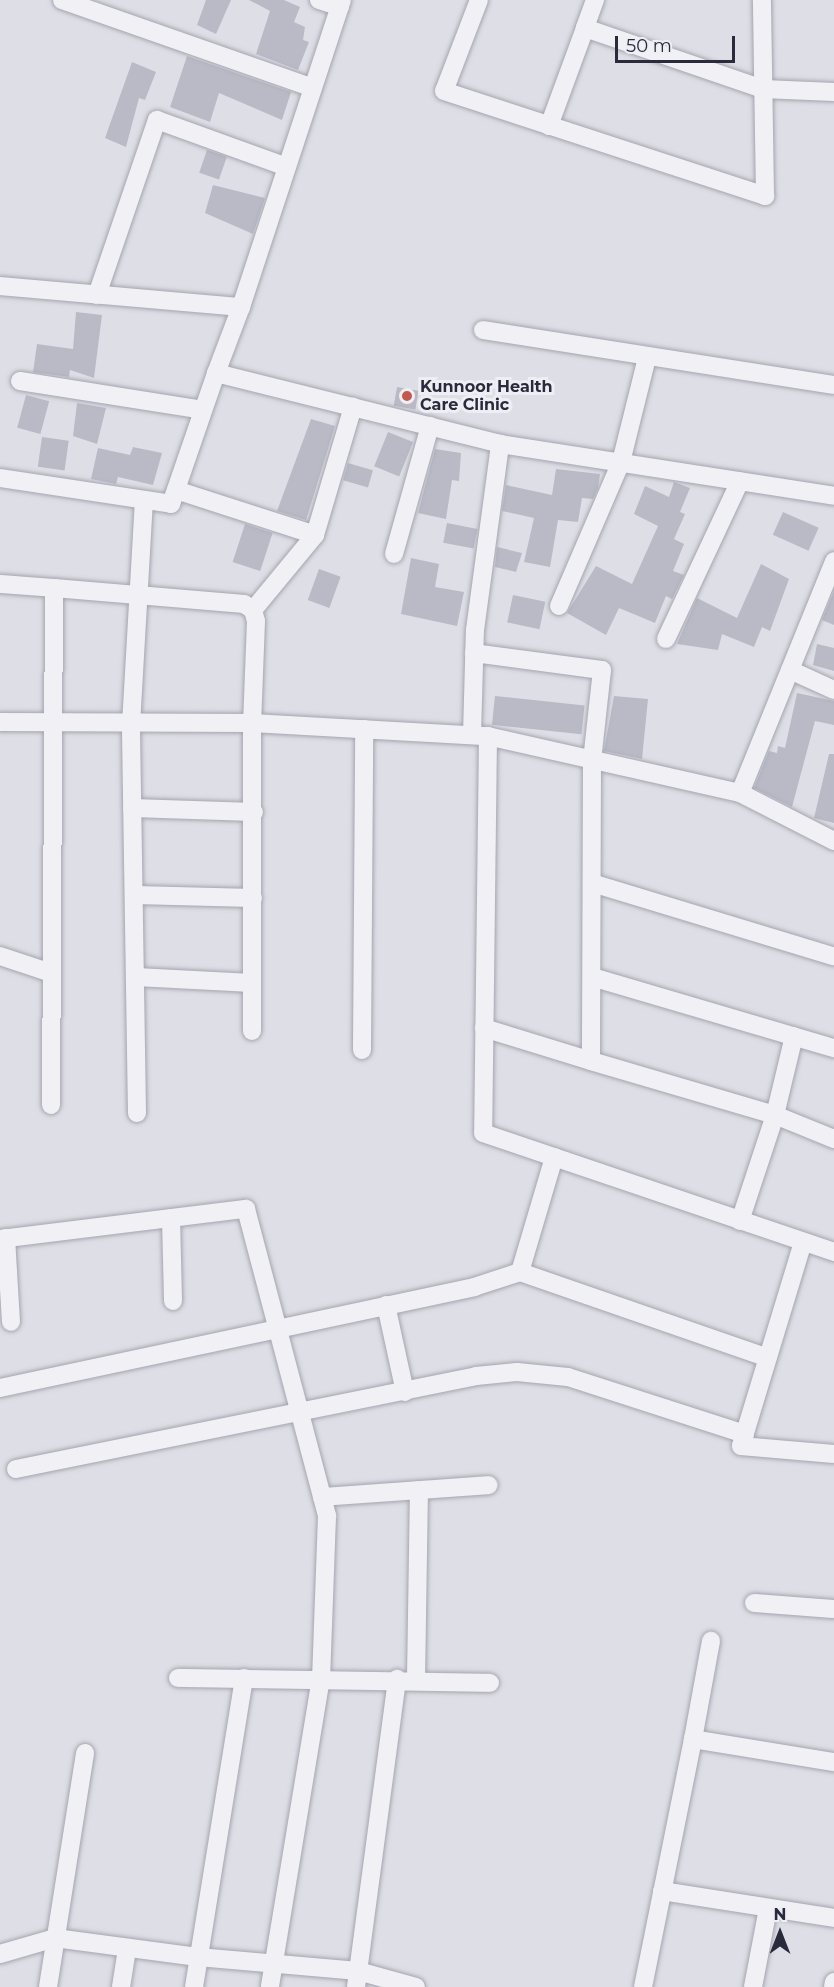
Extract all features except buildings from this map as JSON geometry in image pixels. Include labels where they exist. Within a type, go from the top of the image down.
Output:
[{"type":"street","points":[[62,0],[311,87]]},
{"type":"street","points":[[0,478],[171,504],[241,307],[311,87],[341,4],[319,0]]},
{"type":"street","points":[[479,0],[444,92],[765,196],[762,0]]},
{"type":"street","points":[[549,126],[595,0]]},
{"type":"street","points":[[585,28],[763,89],[834,92]]},
{"type":"street","points":[[97,295],[157,120],[287,167]]},
{"type":"street","points":[[0,286],[241,307]]},
{"type":"street","points":[[483,330],[647,358],[834,385]]},
{"type":"street","points":[[559,606],[621,462],[647,358]]},
{"type":"street","points":[[216,373],[500,444],[834,496]]},
{"type":"street","points":[[20,381],[203,410]]},
{"type":"street","points":[[253,610],[315,535],[353,407]]},
{"type":"street","points":[[394,554],[430,426]]},
{"type":"street","points":[[500,444],[474,653],[480,736],[483,1133],[834,1252]]},
{"type":"street","points":[[666,639],[740,481]]},
{"type":"street","points":[[176,490],[315,535]]},
{"type":"street","points":[[137,1113],[131,725],[144,500]]},
{"type":"street","points":[[740,793],[834,561]]},
{"type":"street","points":[[0,584],[137,593],[244,604],[253,610],[256,621],[252,723],[254,812],[252,1031]]},
{"type":"street","points":[[51,1106],[51,722],[54,588]]},
{"type":"street","points":[[474,653],[602,670],[592,760],[591,1061]]},
{"type":"street","points":[[790,670],[834,690]]},
{"type":"street","points":[[0,722],[131,725],[252,723],[480,736],[740,793],[834,841]]},
{"type":"street","points":[[362,1050],[364,729]]},
{"type":"street","points":[[132,808],[254,812]]},
{"type":"street","points":[[592,883],[832,956]]},
{"type":"street","points":[[135,895],[253,898]]},
{"type":"street","points":[[0,956],[51,973]]},
{"type":"street","points":[[136,977],[252,983]]},
{"type":"street","points":[[592,977],[834,1048]]},
{"type":"street","points":[[484,1029],[775,1115],[834,1139]]},
{"type":"street","points":[[740,1221],[775,1115],[794,1036]]},
{"type":"street","points":[[520,1272],[554,1157]]},
{"type":"street","points":[[10,1322],[3,1239],[246,1209],[280,1328],[327,1516],[321,1678],[272,1963],[270,1987]]},
{"type":"street","points":[[171,1218],[172,1301]]},
{"type":"street","points":[[803,1242],[741,1446],[834,1454]]},
{"type":"street","points":[[0,1388],[474,1287],[520,1272],[768,1358]]},
{"type":"street","points":[[386,1305],[405,1392]]},
{"type":"street","points":[[16,1469],[302,1414],[498,1373],[551,1374],[745,1434]]},
{"type":"street","points":[[322,1497],[489,1485]]},
{"type":"street","points":[[416,1679],[419,1490]]},
{"type":"street","points":[[754,1603],[834,1609]]},
{"type":"street","points":[[643,1987],[711,1641]]},
{"type":"street","points":[[178,1678],[416,1679],[490,1683]]},
{"type":"street","points":[[194,1987],[244,1678]]},
{"type":"street","points":[[357,1979],[397,1679]]},
{"type":"street","points":[[693,1738],[834,1762]]},
{"type":"street","points":[[48,1987],[84,1753]]},
{"type":"street","points":[[662,1891],[834,1918]]},
{"type":"street","points":[[753,1987],[768,1908]]},
{"type":"street","points":[[0,1954],[55,1938],[198,1957],[272,1963],[357,1979],[416,1987]]},
{"type":"street","points":[[121,1987],[127,1948]]},
{"type":"street","points":[[833,1987],[834,1982]]},
{"type":"place","name":"Kunnoor Health Care Clinic","points":[[407,396]]}]
